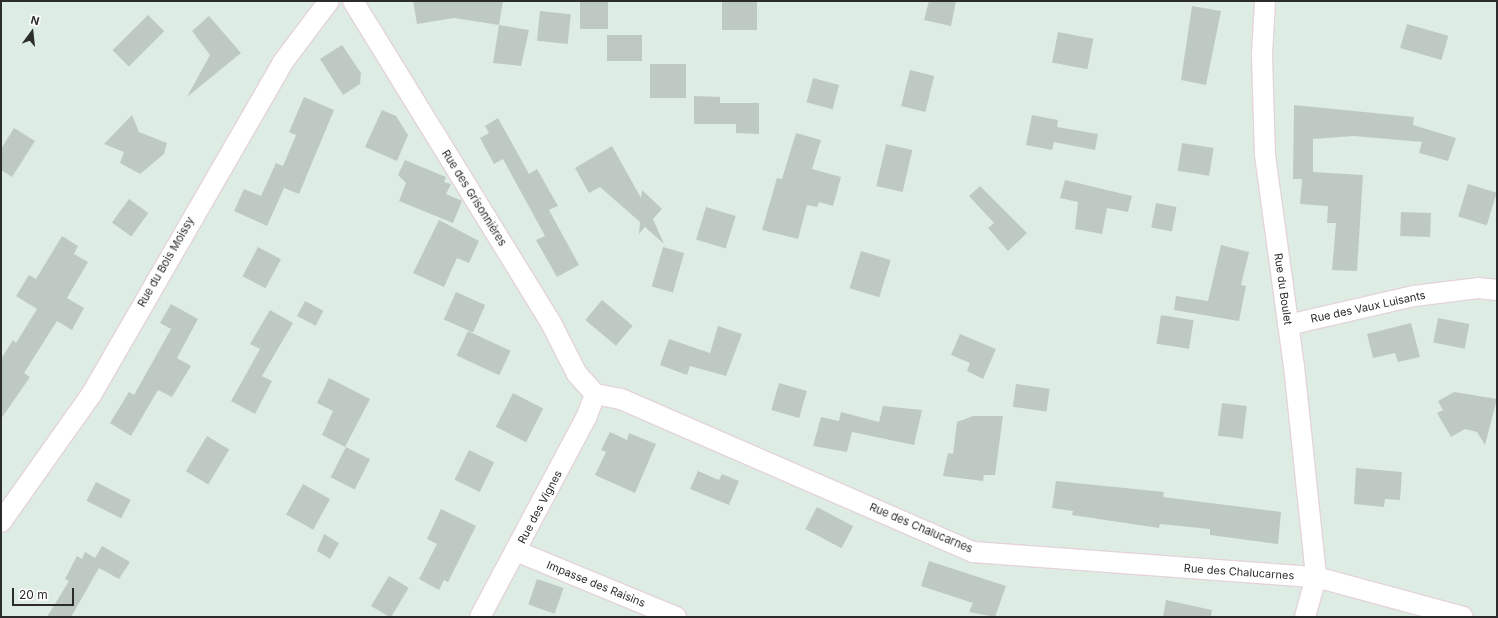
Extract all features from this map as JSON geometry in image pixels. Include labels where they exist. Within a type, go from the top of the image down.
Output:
[{"type":"street","name":"Rue du Bois Moissy","points":[[1,522],[91,395],[283,62],[329,1]]},
{"type":"street","name":"Rue des Grisonnières","points":[[353,1],[551,323],[577,374],[595,394]]},
{"type":"street","name":"Rue du Boulet","points":[[1265,1],[1262,56],[1265,155],[1288,325],[1316,577]]},
{"type":"street","name":"Rue des Vaux Luisants","points":[[1288,325],[1414,296],[1478,288],[1497,290]]},
{"type":"street","name":"Rue des Vignes","points":[[480,617],[586,418],[595,394]]},
{"type":"street","name":"Rue des Chalucarnes","points":[[595,394],[621,399],[973,552],[1316,577],[1463,617]]},
{"type":"street","name":"Impasse des Raisins","points":[[516,551],[676,617]]},
{"type":"street","points":[[1306,617],[1316,577]]},
{"type":"building","points":[[413,1],[503,1],[499,25],[454,18],[417,24]]},
{"type":"building","points":[[580,1],[608,1],[608,29],[580,29]]},
{"type":"building","points":[[722,1],[757,1],[757,30],[722,30]]},
{"type":"building","points":[[929,1],[956,1],[951,26],[924,20]]},
{"type":"building","points":[[1192,6],[1221,11],[1206,85],[1181,80]]},
{"type":"building","points":[[540,11],[571,14],[568,44],[537,41]]},
{"type":"building","points":[[148,15],[164,31],[129,67],[113,50]]},
{"type":"building","points":[[209,16],[241,53],[187,97],[210,55],[192,31]]},
{"type":"building","points":[[1407,24],[1448,36],[1441,60],[1400,48]]},
{"type":"building","points":[[499,25],[529,30],[521,66],[493,63]]},
{"type":"building","points":[[1058,32],[1093,39],[1087,69],[1052,62]]},
{"type":"building","points":[[607,35],[642,35],[642,61],[607,61]]},
{"type":"building","points":[[342,45],[361,73],[360,84],[343,95],[320,59]]},
{"type":"building","points":[[650,64],[686,64],[686,98],[650,98]]},
{"type":"building","points":[[910,70],[934,76],[925,112],[901,106]]},
{"type":"building","points":[[813,78],[839,85],[833,109],[807,102]]},
{"type":"building","points":[[694,96],[720,97],[720,103],[759,103],[759,134],[736,133],[736,124],[694,124]]},
{"type":"building","points":[[304,97],[334,110],[299,194],[284,188],[267,226],[234,211],[244,189],[261,196],[276,163],[283,166],[296,135],[289,132]]},
{"type":"building","points":[[1294,105],[1414,117],[1413,125],[1456,138],[1448,161],[1419,153],[1422,142],[1354,136],[1313,139],[1313,172],[1363,175],[1357,271],[1332,270],[1336,223],[1327,223],[1328,206],[1300,204],[1302,179],[1293,179]]},
{"type":"building","points":[[382,110],[396,116],[408,135],[397,161],[365,147]]},
{"type":"building","points":[[132,115],[139,132],[167,143],[164,154],[140,174],[120,163],[124,152],[104,144]]},
{"type":"building","points":[[1032,115],[1058,120],[1057,127],[1098,134],[1095,150],[1054,142],[1052,150],[1026,145]]},
{"type":"building","points":[[498,118],[529,174],[537,169],[558,206],[549,210],[579,265],[557,277],[536,240],[545,236],[503,159],[494,164],[480,138],[489,133],[485,126]]},
{"type":"building","points":[[14,128],[35,141],[12,177],[1,170],[1,149]]},
{"type":"building","points":[[796,133],[821,140],[812,169],[841,177],[833,206],[819,202],[817,207],[807,205],[798,239],[762,230],[777,178],[782,179]]},
{"type":"building","points":[[1182,143],[1214,148],[1209,176],[1178,171]]},
{"type":"building","points":[[886,144],[912,150],[903,192],[876,186]]},
{"type":"building","points":[[612,146],[641,198],[642,190],[662,209],[653,219],[664,244],[645,227],[639,234],[640,222],[600,187],[589,193],[575,168]]},
{"type":"building","points":[[405,160],[446,177],[444,182],[451,184],[446,194],[462,201],[453,223],[399,201],[406,183],[398,175]]},
{"type":"building","points":[[1065,180],[1132,196],[1128,212],[1107,208],[1102,234],[1075,229],[1078,202],[1060,198]]},
{"type":"building","points":[[1468,184],[1497,193],[1487,225],[1458,217]]},
{"type":"building","points":[[980,186],[1027,233],[1008,251],[988,228],[994,223],[969,196]]},
{"type":"building","points":[[129,199],[148,213],[131,237],[112,222]]},
{"type":"building","points":[[1156,203],[1177,207],[1172,232],[1151,228]]},
{"type":"building","points":[[706,207],[736,216],[726,249],[696,240]]},
{"type":"building","points":[[1401,212],[1431,213],[1430,237],[1400,236]]},
{"type":"building","points":[[439,220],[479,241],[469,263],[457,258],[444,287],[413,273]]},
{"type":"building","points":[[62,236],[78,246],[74,254],[88,262],[67,298],[84,308],[72,330],[57,321],[24,373],[30,377],[1,419],[1,359],[13,340],[16,343],[37,309],[16,296],[29,275],[36,279]]},
{"type":"building","points":[[1221,245],[1249,252],[1241,285],[1246,286],[1239,321],[1174,310],[1176,296],[1208,301]]},
{"type":"building","points":[[258,247],[281,259],[265,288],[243,276]]},
{"type":"building","points":[[663,247],[684,253],[673,292],[652,286]]},
{"type":"building","points":[[861,251],[891,260],[879,297],[850,288]]},
{"type":"building","points":[[456,292],[485,305],[473,332],[444,319]]},
{"type":"building","points":[[602,300],[633,326],[616,346],[585,320]]},
{"type":"building","points":[[305,301],[324,311],[316,326],[297,316]]},
{"type":"building","points":[[171,304],[198,319],[177,358],[191,366],[172,397],[158,390],[131,436],[110,423],[129,392],[134,395],[171,329],[160,323]]},
{"type":"building","points":[[270,310],[293,323],[262,376],[272,381],[255,414],[231,401],[260,349],[250,344]]},
{"type":"building","points":[[1161,315],[1194,320],[1189,349],[1156,344]]},
{"type":"building","points":[[1438,318],[1469,324],[1465,349],[1433,343]]},
{"type":"building","points":[[1411,323],[1420,357],[1398,362],[1395,353],[1373,358],[1367,334]]},
{"type":"building","points":[[718,326],[742,334],[726,376],[690,366],[687,375],[660,365],[669,339],[710,353]]},
{"type":"building","points":[[468,331],[511,351],[499,375],[457,355]]},
{"type":"building","points":[[960,334],[996,349],[983,379],[967,371],[970,363],[951,355]]},
{"type":"building","points":[[329,378],[370,399],[345,447],[322,435],[333,411],[317,403]]},
{"type":"building","points":[[779,383],[807,391],[799,418],[771,410]]},
{"type":"building","points":[[1016,384],[1050,389],[1046,412],[1013,407]]},
{"type":"building","points":[[1454,392],[1497,399],[1485,445],[1477,432],[1465,429],[1451,437],[1437,413],[1443,410],[1438,401]]},
{"type":"building","points":[[513,393],[543,408],[526,442],[496,427]]},
{"type":"building","points":[[1222,403],[1247,406],[1243,439],[1218,436]]},
{"type":"building","points":[[883,406],[922,410],[914,445],[852,432],[847,452],[813,446],[821,417],[839,421],[841,412],[879,422]]},
{"type":"building","points":[[973,416],[1003,416],[995,475],[984,475],[983,481],[943,476],[948,453],[953,454],[957,422]]},
{"type":"building","points":[[610,432],[627,440],[629,433],[656,444],[635,493],[595,475],[606,452],[601,450]]},
{"type":"building","points":[[207,436],[229,449],[208,485],[186,471]]},
{"type":"building","points":[[346,447],[370,459],[355,490],[331,477]]},
{"type":"building","points":[[469,450],[494,462],[480,492],[455,480]]},
{"type":"building","points":[[1356,468],[1402,472],[1400,500],[1385,499],[1384,507],[1354,504]]},
{"type":"building","points":[[698,471],[719,480],[722,474],[739,481],[729,505],[690,489]]},
{"type":"building","points":[[1056,481],[1164,492],[1163,497],[1281,512],[1278,544],[1210,535],[1210,529],[1160,524],[1159,528],[1072,515],[1073,511],[1052,508]]},
{"type":"building","points":[[96,482],[131,500],[121,518],[86,501]]},
{"type":"building","points":[[303,484],[330,499],[313,530],[286,515]]},
{"type":"building","points":[[817,507],[853,526],[841,548],[805,529]]},
{"type":"building","points":[[441,509],[476,526],[448,582],[444,580],[439,590],[419,579],[437,544],[427,539]]},
{"type":"building","points":[[324,534],[339,543],[330,559],[317,551]]},
{"type":"building","points":[[102,546],[130,562],[119,579],[99,568],[71,617],[47,617],[69,581],[65,579],[77,556],[82,559],[85,552],[95,558]]},
{"type":"building","points":[[929,561],[1006,586],[995,617],[969,612],[973,603],[921,586]]},
{"type":"building","points":[[389,576],[409,588],[391,617],[371,606]]},
{"type":"building","points":[[537,579],[563,588],[555,614],[528,605]]},
{"type":"building","points":[[1166,600],[1212,610],[1211,617],[1163,617]]}]
